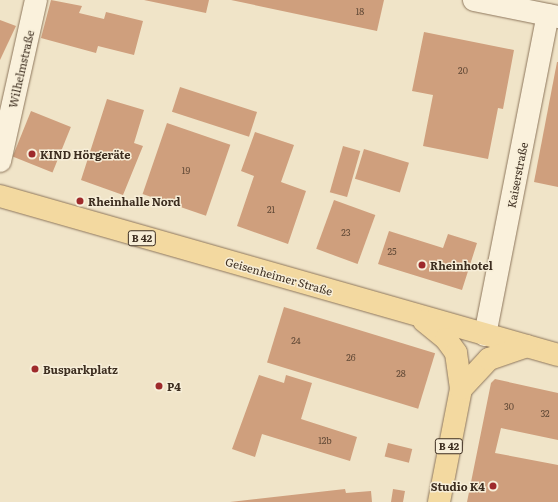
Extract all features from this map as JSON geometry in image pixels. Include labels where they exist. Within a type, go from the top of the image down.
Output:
[{"type":"main road","name":"Geisenheimer Straße","points":[[0,196],[558,355]]},
{"type":"main road","name":"B 42","points":[[415,314],[446,339],[456,353],[461,389],[438,502]]},
{"type":"main road","points":[[461,389],[488,359],[527,346]]},
{"type":"street","name":"Wilhelmstraße","points":[[0,161],[36,0]]},
{"type":"street","points":[[474,0],[553,16]]},
{"type":"street","name":"Kaiserstraße","points":[[485,335],[553,16]]},
{"type":"building","points":[[51,0],[82,6],[79,13],[104,19],[106,12],[143,21],[134,55],[98,46],[96,53],[41,38]]},
{"type":"building","points":[[144,0],[209,0],[206,13]]},
{"type":"building","points":[[231,0],[384,0],[377,31]]},
{"type":"building","points":[[0,20],[16,26],[0,60]]},
{"type":"building","points":[[424,32],[514,50],[503,109],[498,108],[488,159],[423,146],[433,95],[412,91]]},
{"type":"building","points":[[558,62],[558,187],[534,182]]},
{"type":"building","points":[[180,87],[257,112],[249,137],[172,112]]},
{"type":"building","points":[[107,99],[144,110],[134,143],[143,146],[123,195],[81,180]]},
{"type":"building","points":[[31,111],[71,127],[53,173],[13,156]]},
{"type":"building","points":[[167,123],[230,145],[206,216],[143,194]]},
{"type":"building","points":[[255,132],[294,145],[281,182],[306,191],[288,244],[237,226],[254,176],[241,171]]},
{"type":"building","points":[[343,146],[360,151],[347,197],[330,192]]},
{"type":"building","points":[[364,149],[409,163],[400,192],[355,179]]},
{"type":"building","points":[[334,200],[375,215],[358,264],[316,249]]},
{"type":"building","points":[[389,231],[443,248],[448,234],[477,243],[462,290],[378,264]]},
{"type":"building","points":[[284,307],[435,353],[418,409],[267,362]]},
{"type":"building","points":[[259,375],[284,383],[286,375],[312,383],[301,419],[357,437],[350,461],[262,434],[255,457],[232,449]]},
{"type":"building","points":[[495,379],[558,393],[558,440],[501,428],[495,453],[558,465],[558,502],[467,502],[491,383]]},
{"type":"building","points":[[388,443],[412,449],[409,463],[385,457]]},
{"type":"building","points":[[345,489],[346,493],[371,491],[372,502],[230,502]]},
{"type":"building","points":[[393,489],[405,491],[403,502],[391,502]]},
{"type":"place","name":"KIND Hörgeräte","points":[[32,154]]},
{"type":"place","name":"Rheinhalle Nord","points":[[80,201]]},
{"type":"place","name":"Rheinhotel","points":[[422,265]]},
{"type":"place","name":"Busparkplatz","points":[[35,369]]},
{"type":"place","name":"P4","points":[[159,386]]},
{"type":"place","name":"Studio K4","points":[[493,486]]}]
